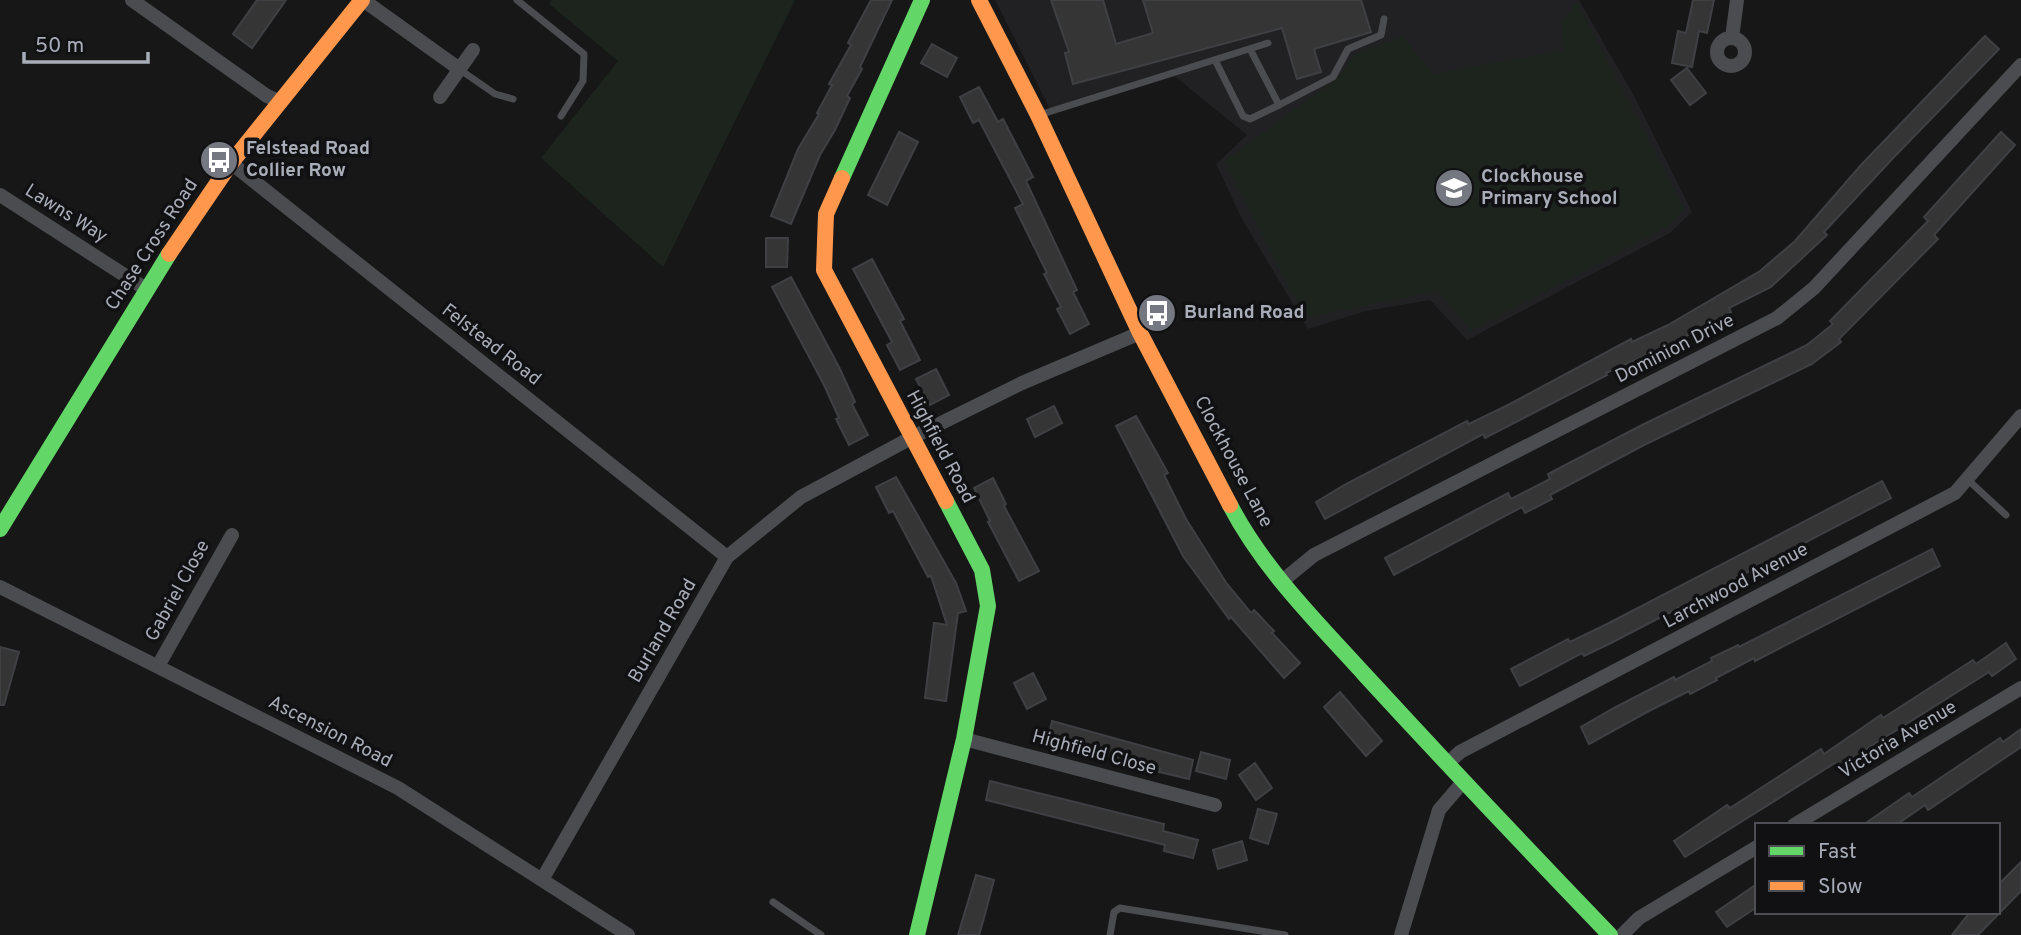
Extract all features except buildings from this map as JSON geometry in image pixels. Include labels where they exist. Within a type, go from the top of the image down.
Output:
[{"type":"street","points":[[132,0],[267,96],[281,102]]},
{"type":"street","points":[[363,0],[458,68]]},
{"type":"street","name":"Chase Cross Road","points":[[0,530],[146,289],[231,163],[363,0]]},
{"type":"street","name":"Highfield Road","points":[[917,935],[964,739],[988,606],[982,570],[824,270],[826,214],[922,0]]},
{"type":"street","name":"Clockhouse Lane","points":[[979,0],[1038,115],[1140,333],[1233,514],[1281,582],[1463,782],[1610,935]]},
{"type":"street","points":[[1732,38],[1737,0]]},
{"type":"street","points":[[440,97],[473,50]]},
{"type":"street","name":"Dominion Drive","points":[[1281,582],[1314,555],[1777,318],[1814,288],[2021,65]]},
{"type":"street","name":"Felstead Road","points":[[231,163],[727,557]]},
{"type":"street","name":"Lawns Way","points":[[0,195],[146,289]]},
{"type":"street","name":"Burland Road","points":[[543,878],[727,557],[801,497],[1022,383],[1140,333]]},
{"type":"street","name":"Larchwood Avenue","points":[[1447,764],[1460,752],[1955,494],[2021,416]]},
{"type":"street","name":"Gabriel Close","points":[[158,666],[232,535]]},
{"type":"street","name":"Ascension Road","points":[[0,587],[398,788],[543,878],[628,935]]},
{"type":"street","name":"Victoria Avenue","points":[[1797,823],[2021,688]]},
{"type":"street","name":"Highfield Close","points":[[964,739],[1215,805]]},
{"type":"street","points":[[1402,935],[1439,810],[1463,782]]},
{"type":"street","points":[[1622,935],[1639,918],[1755,849]]},
{"type":"lane","points":[[517,0],[583,54],[583,81],[561,116]]},
{"type":"lane","points":[[1215,60],[1242,116],[1250,119],[1333,77],[1348,49],[1381,35],[1384,19]]},
{"type":"lane","points":[[1038,115],[1268,43]]},
{"type":"lane","points":[[1250,49],[1279,105]]},
{"type":"lane","points":[[458,68],[495,94],[513,99]]},
{"type":"lane","points":[[1967,479],[2007,515]]},
{"type":"lane","points":[[773,902],[821,935]]},
{"type":"lane","points":[[1110,935],[1114,912],[1120,908],[1285,935]]},
{"type":"shaded area","points":[[552,0],[795,0],[663,267],[541,158],[618,61],[549,4]]},
{"type":"shaded area","name":"Clockhouse Primary School","points":[[995,0],[1579,0],[1633,94],[1692,212],[1670,233],[1467,340],[1430,300],[1366,311],[1308,329],[1242,219],[1216,164],[1247,135],[1172,74],[1052,113]]},
{"type":"shaded area","name":"Clockhouse Primary School","points":[[1577,2],[1684,209],[1667,227],[1471,331],[1438,291],[1305,318],[1224,161],[1338,78],[1353,55],[1403,36],[1433,74],[1564,50],[1561,21]]},
{"type":"traffic: fast","points":[[842,178],[922,0]]},
{"type":"traffic: fast","points":[[0,529],[169,254]]},
{"type":"traffic: fast","points":[[917,935],[964,739],[988,606],[982,570],[946,501]]},
{"type":"traffic: fast","points":[[1230,505],[1259,551],[1310,615],[1610,935]]},
{"type":"traffic: slow","points":[[169,254],[231,163],[362,0]]},
{"type":"traffic: slow","points":[[979,0],[1038,115],[1140,333],[1230,505]]},
{"type":"traffic: slow","points":[[842,178],[826,214],[824,270],[946,501]]},
{"type":"place","name":"Felstead Road Collier Row","points":[[219,160]]},
{"type":"place","name":"Clockhouse Primary School","points":[[1454,188]]},
{"type":"place","name":"Burland Road","points":[[1157,313]]}]
